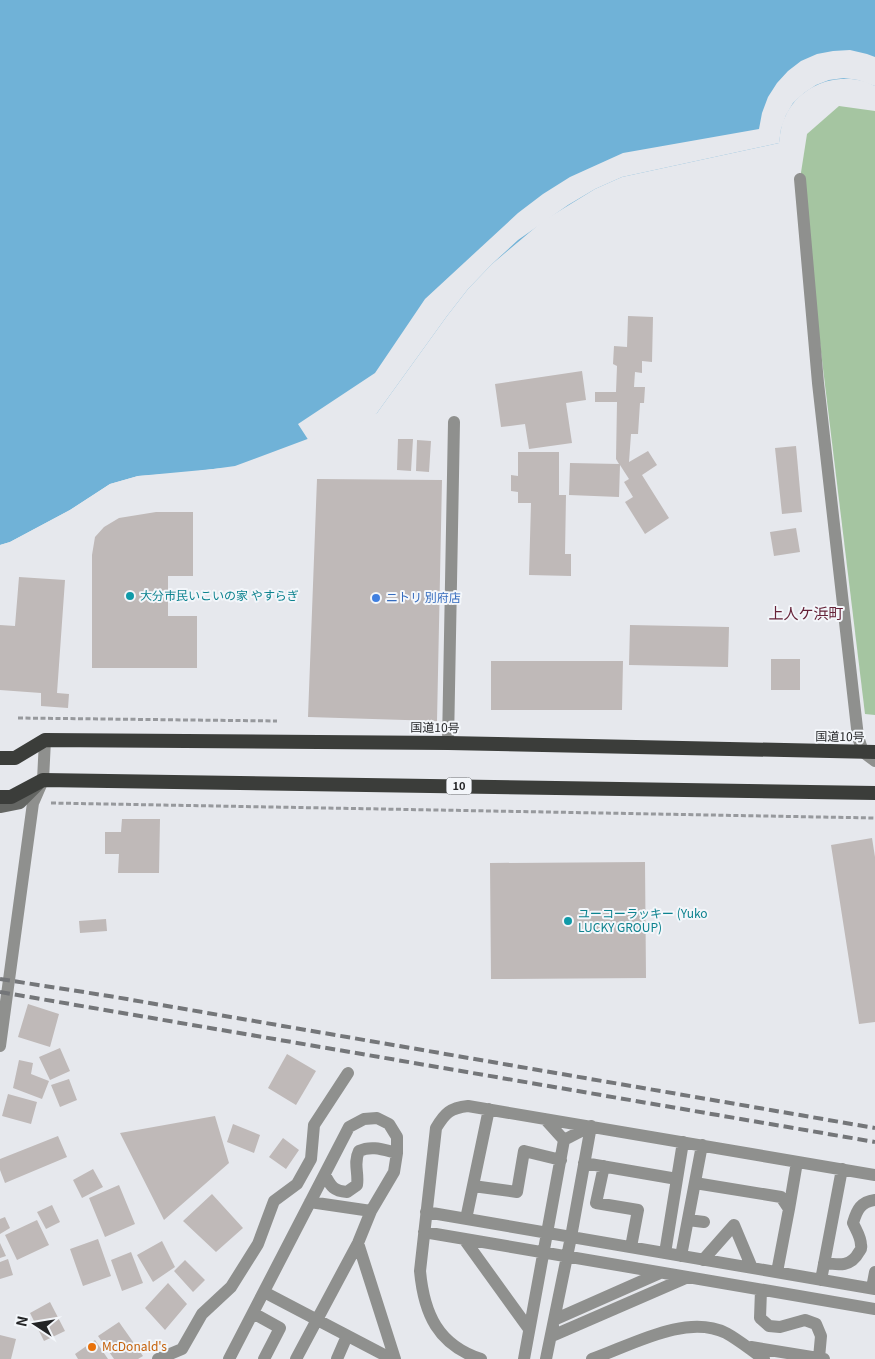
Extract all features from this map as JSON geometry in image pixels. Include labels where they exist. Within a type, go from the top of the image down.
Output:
[{"type":"highway","name":"国道10号","points":[[45,740],[448,743],[869,752]]},
{"type":"highway","points":[[0,758],[15,758],[45,740]]},
{"type":"highway","name":"10","points":[[0,797],[11,797],[44,780],[875,793]]},
{"type":"main road","points":[[0,807],[20,803],[44,780]]},
{"type":"street","points":[[800,179],[818,383],[858,737],[875,761]]},
{"type":"street","points":[[448,743],[454,422]]},
{"type":"street","points":[[0,1046],[33,803],[44,780],[45,740]]},
{"type":"street","points":[[158,1359],[182,1350],[202,1314],[231,1287],[258,1244],[274,1202],[297,1184],[311,1159],[314,1125],[348,1073]]},
{"type":"street","points":[[481,1359],[457,1348],[436,1328],[426,1310],[422,1293],[420,1271],[436,1128],[444,1116],[455,1107],[468,1106],[489,1109],[875,1175]]},
{"type":"street","points":[[466,1219],[489,1109]]},
{"type":"street","points":[[229,1359],[349,1127],[364,1119],[377,1118],[389,1124],[397,1136],[398,1153],[394,1172],[371,1210],[358,1243],[296,1359]]},
{"type":"street","points":[[545,1119],[564,1140]]},
{"type":"street","points":[[564,1140],[590,1126]]},
{"type":"street","points":[[546,1359],[556,1319],[590,1126]]},
{"type":"street","points":[[524,1359],[564,1140]]},
{"type":"street","points":[[665,1253],[683,1142]]},
{"type":"street","points":[[681,1256],[702,1145]]},
{"type":"street","points":[[325,1175],[332,1188],[347,1192],[357,1185],[358,1178],[355,1162],[359,1152],[366,1148],[374,1148],[398,1153]]},
{"type":"street","points":[[473,1186],[517,1192],[524,1151],[561,1160]]},
{"type":"street","points":[[777,1272],[797,1162]]},
{"type":"street","points":[[584,1163],[677,1179]]},
{"type":"street","points":[[604,1166],[596,1203],[638,1210],[631,1247]]},
{"type":"street","points":[[821,1280],[842,1169]]},
{"type":"street","points":[[695,1183],[780,1197],[789,1209]]},
{"type":"street","points":[[824,1263],[841,1265],[851,1262],[857,1256],[862,1248],[853,1223],[856,1212],[864,1202],[875,1200]]},
{"type":"street","points":[[310,1202],[371,1210]]},
{"type":"street","points":[[426,1212],[873,1288],[875,1272]]},
{"type":"street","points":[[688,1220],[704,1222]]},
{"type":"street","points":[[703,1260],[734,1225],[752,1268]]},
{"type":"street","points":[[424,1232],[875,1309]]},
{"type":"street","points":[[464,1239],[529,1329]]},
{"type":"street","points":[[264,1292],[347,1336],[373,1355],[394,1359],[358,1243]]},
{"type":"street","points":[[556,1319],[600,1293],[660,1273]]},
{"type":"street","points":[[552,1336],[688,1278]]},
{"type":"street","points":[[746,1347],[821,1359],[821,1336],[816,1324],[805,1320],[780,1327],[769,1326],[760,1318],[761,1290]]},
{"type":"street","points":[[253,1313],[280,1328],[264,1359]]},
{"type":"street","points":[[592,1359],[667,1330],[704,1327],[725,1332],[764,1359]]},
{"type":"street","points":[[337,1359],[347,1336]]},
{"type":"path","points":[[33,803],[875,818]]},
{"type":"green space","points":[[839,106],[875,111],[875,715],[865,714],[800,179],[807,134]]},
{"type":"water","points":[[0,0],[875,0],[875,86],[863,81],[850,79],[836,79],[824,82],[801,95],[792,105],[785,117],[779,143],[622,177],[595,189],[543,221],[492,264],[468,289],[377,413],[235,466],[184,473],[138,476],[110,484],[70,510],[10,542],[0,545]]},
{"type":"pier","points":[[850,50],[875,57],[875,86],[858,80],[844,78],[829,80],[816,85],[793,103],[781,129],[779,143],[622,177],[595,189],[568,205],[518,240],[468,289],[377,413],[367,420],[309,441],[298,424],[375,373],[425,299],[518,213],[543,194],[570,177],[623,153],[759,129],[768,97],[788,71],[801,61],[817,54]]},
{"type":"pier","points":[[224,468],[224,470],[139,478],[111,486],[71,512],[0,548],[0,545],[10,542],[70,510],[110,484],[138,476]]},
{"type":"building","points":[[628,316],[653,317],[652,362],[642,361],[642,373],[635,372],[634,387],[645,387],[644,403],[640,403],[638,434],[631,434],[629,462],[648,451],[657,465],[642,475],[669,518],[645,534],[625,502],[633,497],[624,482],[629,479],[620,465],[619,497],[569,495],[570,463],[619,464],[616,459],[617,402],[595,402],[595,392],[616,392],[617,366],[613,364],[614,346],[627,347]]},
{"type":"building","points":[[582,371],[586,400],[566,403],[572,443],[529,449],[525,424],[501,427],[495,384]]},
{"type":"building","points":[[398,439],[413,439],[411,471],[397,470]]},
{"type":"building","points":[[417,440],[431,441],[429,472],[416,471]]},
{"type":"building","points":[[796,446],[802,512],[782,514],[775,448]]},
{"type":"building","points":[[518,452],[559,452],[559,495],[566,495],[565,554],[571,554],[571,576],[529,575],[531,503],[518,503],[518,492],[511,491],[511,475],[518,476]]},
{"type":"building","name":"ニトリ 別府店","points":[[317,479],[442,480],[437,721],[308,717]]},
{"type":"building","name":"大分市民いこいの家 やすらぎ","points":[[156,512],[193,512],[193,576],[168,576],[168,616],[197,616],[197,668],[92,668],[92,555],[95,537],[104,527],[119,518]]},
{"type":"building","points":[[796,528],[800,552],[774,556],[770,532]]},
{"type":"building","points":[[19,577],[65,580],[57,693],[69,694],[68,708],[41,706],[41,693],[0,690],[0,625],[15,626]]},
{"type":"building","points":[[630,625],[729,627],[728,667],[629,665]]},
{"type":"building","points":[[771,659],[800,659],[800,690],[771,690]]},
{"type":"building","points":[[491,661],[623,661],[622,710],[491,710]]},
{"type":"building","points":[[122,819],[160,819],[159,873],[118,873],[119,854],[105,854],[105,832],[121,832]]},
{"type":"building","points":[[872,838],[875,857],[875,1022],[859,1024],[831,845]]},
{"type":"building","name":"ユーコーラッキー (Yuko LUCKY GROUP)","points":[[645,862],[646,978],[491,979],[490,863]]},
{"type":"building","points":[[106,919],[107,931],[80,933],[79,921]]},
{"type":"building","points":[[28,1004],[59,1014],[50,1047],[18,1037]]},
{"type":"building","points":[[60,1048],[70,1071],[50,1080],[39,1057]]},
{"type":"building","points":[[287,1054],[316,1071],[296,1105],[268,1088]]},
{"type":"building","points":[[19,1060],[33,1063],[31,1074],[49,1081],[42,1099],[13,1088]]},
{"type":"building","points":[[69,1079],[77,1100],[60,1107],[51,1085]]},
{"type":"building","points":[[8,1094],[37,1102],[31,1124],[2,1116]]},
{"type":"building","points":[[215,1116],[229,1163],[164,1220],[120,1133]]},
{"type":"building","points":[[233,1124],[260,1135],[254,1153],[227,1142]]},
{"type":"building","points":[[58,1136],[67,1157],[5,1183],[0,1170],[0,1159]]},
{"type":"building","points":[[283,1138],[299,1150],[286,1169],[269,1157]]},
{"type":"building","points":[[93,1169],[103,1187],[82,1198],[73,1180]]},
{"type":"building","points":[[119,1185],[135,1224],[105,1237],[89,1198]]},
{"type":"building","points":[[212,1194],[243,1228],[216,1252],[183,1221]]},
{"type":"building","points":[[52,1205],[60,1222],[46,1229],[37,1212]]},
{"type":"building","points":[[5,1217],[10,1228],[0,1234],[0,1219]]},
{"type":"building","points":[[37,1220],[49,1245],[17,1260],[5,1235]]},
{"type":"building","points":[[98,1239],[111,1276],[83,1286],[70,1249]]},
{"type":"building","points":[[162,1241],[175,1267],[153,1282],[137,1255]]},
{"type":"building","points":[[0,1243],[6,1256],[0,1258]]},
{"type":"building","points":[[131,1252],[143,1283],[122,1291],[111,1260]]},
{"type":"building","points":[[8,1259],[13,1275],[0,1279],[0,1262]]},
{"type":"building","points":[[185,1260],[205,1280],[193,1292],[174,1271]]},
{"type":"building","points":[[168,1283],[187,1304],[165,1330],[145,1308]]},
{"type":"building","points":[[50,1302],[65,1331],[44,1341],[30,1313]]},
{"type":"building","points":[[119,1322],[143,1356],[138,1359],[114,1359],[98,1336]]},
{"type":"building","points":[[0,1335],[16,1339],[11,1359],[0,1359]]},
{"type":"building","name":"McDonald's","points":[[95,1340],[108,1359],[78,1359],[75,1354]]},
{"type":"railway","points":[[0,979],[109,996],[875,1128]]},
{"type":"railway","points":[[0,992],[875,1142]]},
{"type":"place","name":"大分市民いこいの家 やすらぎ","points":[[130,596]]},
{"type":"place","name":"ニトリ 別府店","points":[[376,598]]},
{"type":"place","name":"ユーコーラッキー (Yuko LUCKY GROUP)","points":[[568,921]]},
{"type":"place","name":"McDonald's","points":[[92,1347]]},
{"type":"district","name":"上人ケ浜町","points":[[806,614]]}]
